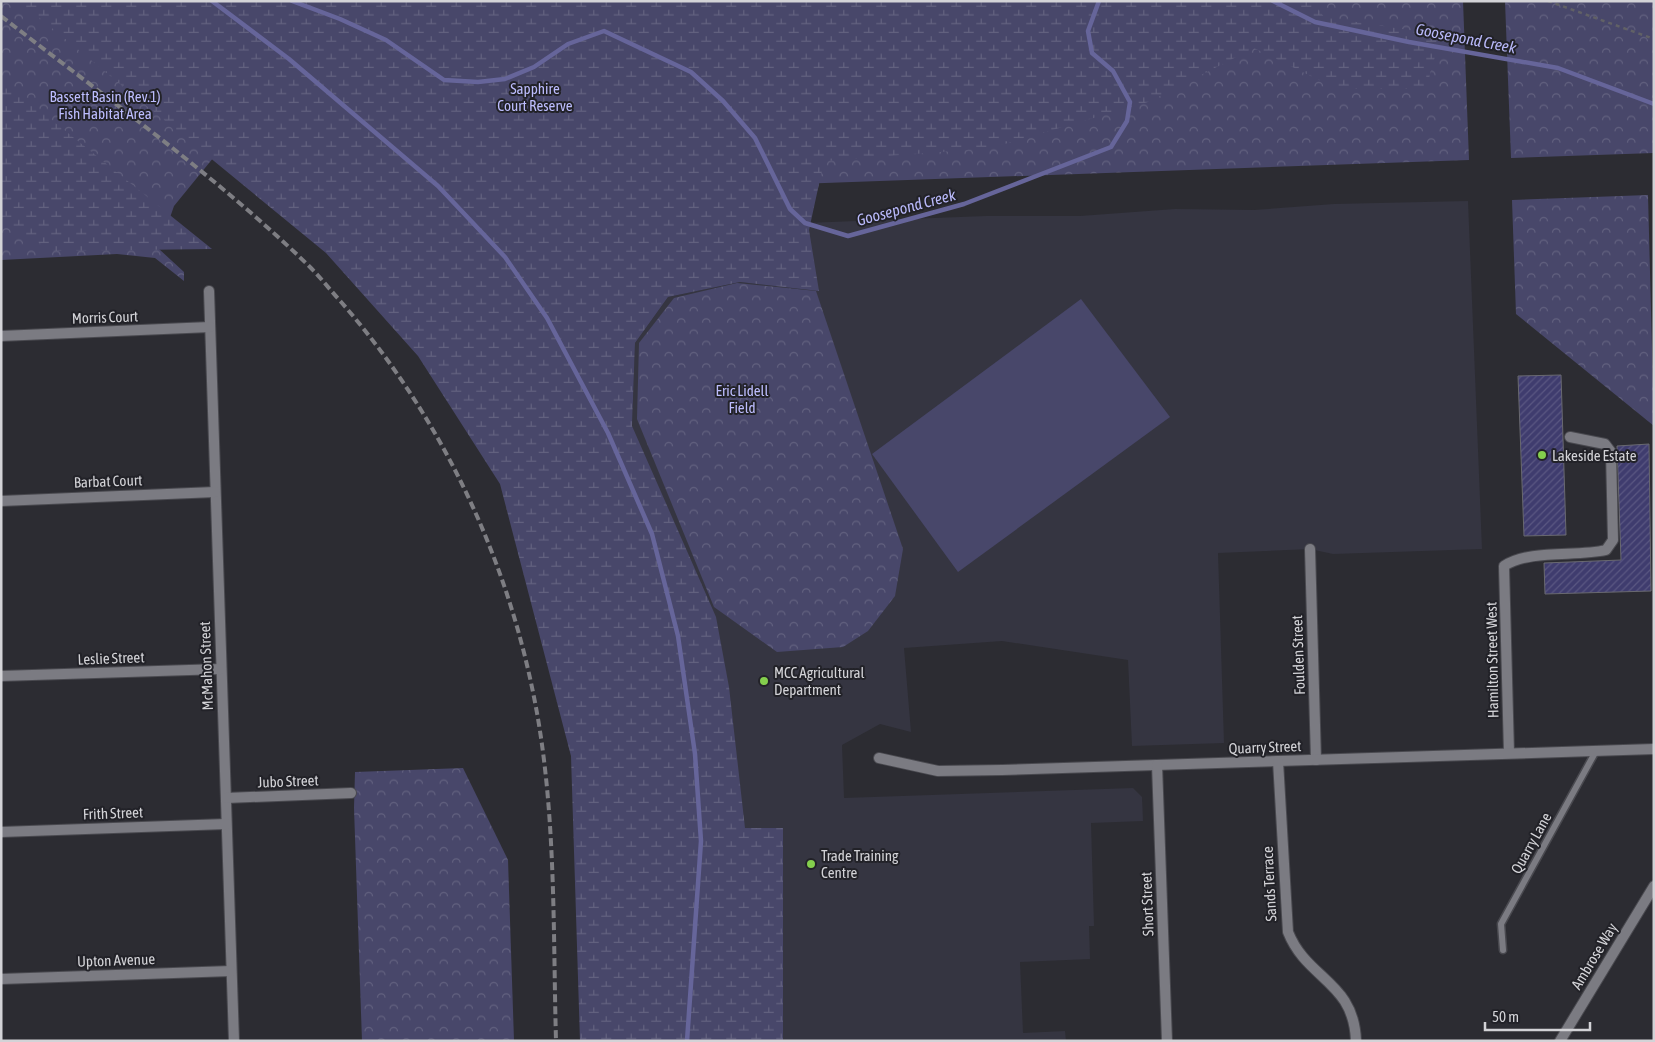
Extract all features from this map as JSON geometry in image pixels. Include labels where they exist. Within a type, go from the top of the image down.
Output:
[{"type":"street","name":"McMahon Street","points":[[210,291],[234,1041]]},
{"type":"street","name":"Morris Court","points":[[1,336],[210,328]]},
{"type":"street","name":"Hamilton Street West","points":[[1509,753],[1504,566],[1523,558],[1598,552],[1606,550],[1613,540],[1611,452],[1605,444],[1570,437]]},
{"type":"street","name":"Barbat Court","points":[[1,500],[215,492]]},
{"type":"street","name":"Foulden Street","points":[[1310,549],[1316,760]]},
{"type":"street","name":"Leslie Street","points":[[1,676],[221,670]]},
{"type":"street","name":"Quarry Street","points":[[879,758],[938,771],[1157,766],[1654,749]]},
{"type":"street","name":"Sands Terrace","points":[[1278,761],[1288,932],[1300,955],[1346,1001],[1353,1016],[1356,1041]]},
{"type":"street","name":"Short Street","points":[[1157,766],[1167,1041]]},
{"type":"street","name":"Jubo Street","points":[[226,798],[351,793]]},
{"type":"street","name":"Frith Street","points":[[1,832],[226,824]]},
{"type":"street","name":"Ambrose Way","points":[[1560,1041],[1654,886]]},
{"type":"street","name":"Upton Avenue","points":[[1,979],[231,971]]},
{"type":"lane","name":"Quarry Lane","points":[[1503,950],[1501,924],[1596,751]]},
{"type":"path","points":[[1548,1],[1654,39]]},
{"type":"shaded area","points":[[1468,201],[1482,549],[1333,554],[1310,549],[1218,553],[1224,743],[1132,746],[1128,660],[1002,641],[904,648],[911,732],[880,724],[842,745],[844,798],[1133,788],[1142,797],[1143,821],[1091,823],[1094,926],[1089,926],[1090,959],[1020,962],[1023,1033],[1065,1031],[1066,1041],[783,1041],[782,828],[745,829],[632,426],[635,343],[668,297],[740,282],[818,290],[805,223],[986,216],[1080,216],[1175,209],[1254,210],[1334,204]]},
{"type":"green space","name":"Bassett Basin (Rev.1) Fish Habitat Area","points":[[1,1],[222,1],[227,141],[174,206],[159,249],[184,272],[184,281],[155,258],[117,254],[1,260]]},
{"type":"green space","points":[[19,1],[1313,1],[1324,17],[1441,35],[1426,89],[1337,89],[1254,48],[1148,102],[991,148],[824,161],[809,230],[819,291],[740,282],[668,297],[635,343],[632,426],[716,617],[729,687],[745,828],[783,828],[783,1041],[580,1041],[571,756],[500,484],[418,356],[326,253]]},
{"type":"green space","name":"Sapphire Court Reserve","points":[[272,1],[1463,1],[1469,160],[488,195]]},
{"type":"green space","points":[[1505,1],[1654,1],[1654,153],[1511,158]]},
{"type":"green space","points":[[1,79],[212,249],[55,251],[1,224]]},
{"type":"green space","points":[[1648,195],[1654,426],[1516,314],[1512,200]]},
{"type":"green space","name":"Eric Lidell Field","points":[[737,283],[816,291],[903,549],[895,596],[868,631],[843,647],[777,652],[714,607],[637,419],[639,343],[674,298]]},
{"type":"green space","points":[[1081,299],[1170,417],[958,572],[872,454]]},
{"type":"green space","points":[[463,768],[508,860],[514,1041],[362,1041],[354,808],[355,772]]},
{"type":"building","name":"Lakeside Estate","points":[[1561,375],[1566,535],[1524,536],[1518,376]]},
{"type":"building","points":[[1649,444],[1651,591],[1545,594],[1544,563],[1621,560],[1617,446]]},
{"type":"waterway","points":[[212,1],[289,59],[438,186],[505,257],[547,318],[608,433],[652,534],[678,636],[695,754],[701,841],[687,1041]]},
{"type":"waterway","name":"Goosepond Creek","points":[[292,1],[340,19],[386,40],[444,80],[478,82],[505,79],[534,67],[568,44],[604,31],[691,72],[723,101],[755,138],[790,209],[805,223],[848,236],[964,204],[1111,147],[1127,121],[1130,102],[1113,71],[1092,53],[1088,31],[1099,1]]},
{"type":"waterway","name":"Goosepond Creek","points":[[1273,1],[1315,22],[1409,42],[1558,68],[1654,104]]},
{"type":"railway","points":[[1,16],[198,168],[273,232],[309,266],[378,348],[411,395],[441,444],[467,495],[490,548],[509,602],[525,657],[537,713],[548,794],[551,835],[556,1041]]},
{"type":"place","name":"Lakeside Estate","points":[[1542,455]]},
{"type":"place","name":"MCC Agricultural Department","points":[[764,681]]},
{"type":"place","name":"Trade Training Centre","points":[[811,864]]}]
